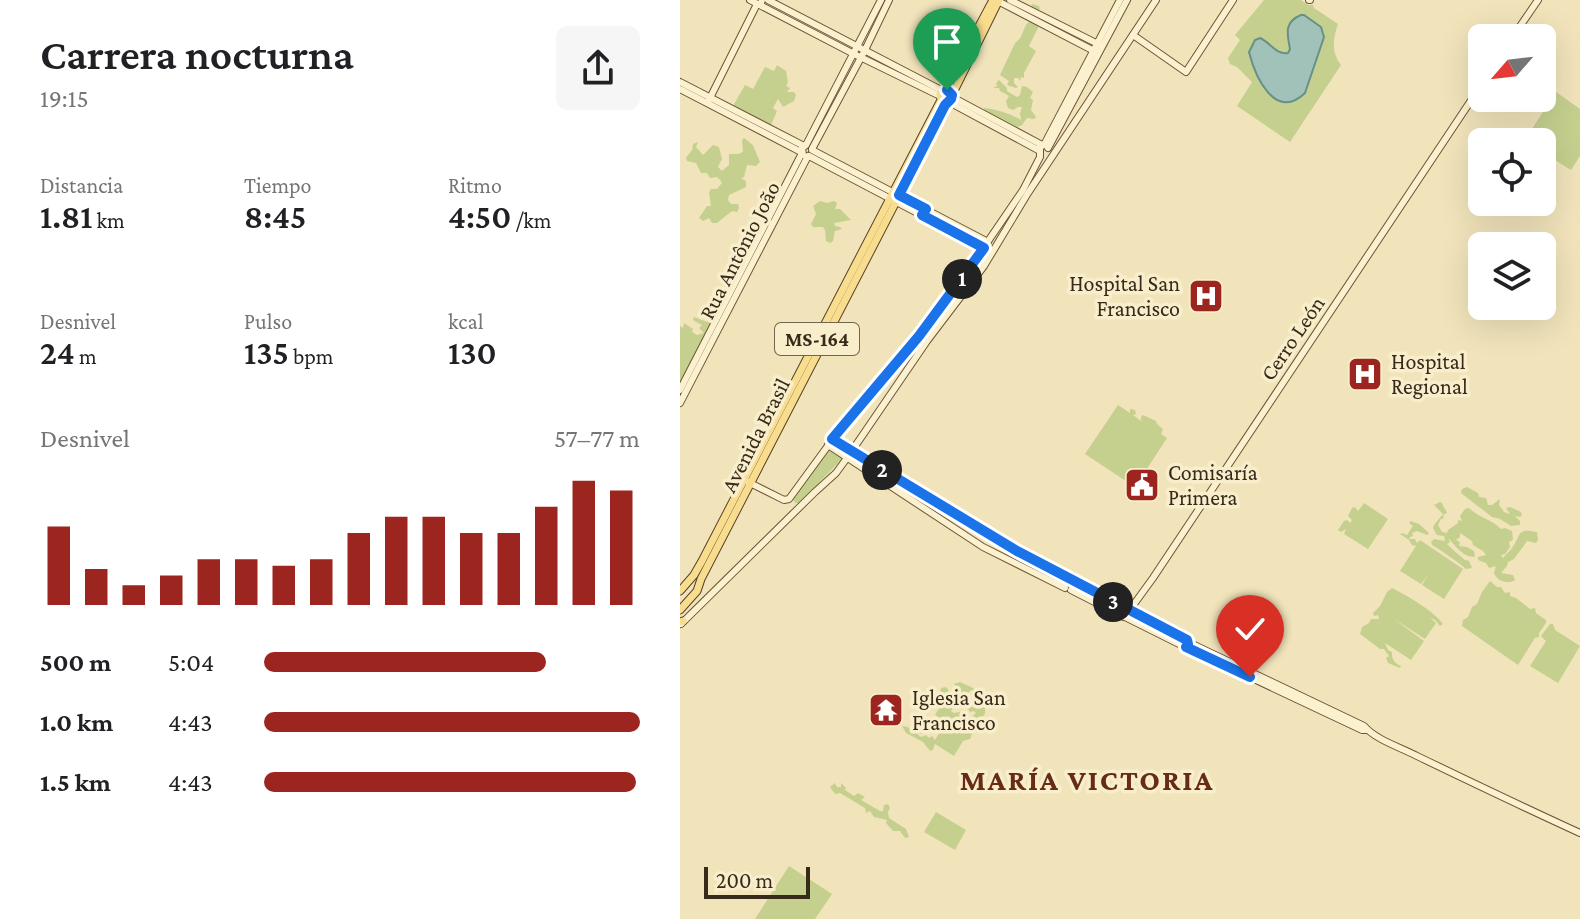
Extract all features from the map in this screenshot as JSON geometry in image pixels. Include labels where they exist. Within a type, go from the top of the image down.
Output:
[{"type":"main road","name":"Rua Antônio João","points":[[680,403],[881,0]]},
{"type":"main road","points":[[759,1],[857,53],[865,50],[889,0]]},
{"type":"main road","points":[[996,0],[1098,49]]},
{"type":"main road","name":"Avenida Brasil","points":[[680,610],[697,591],[748,481],[996,0]]},
{"type":"main road","points":[[1010,0],[1098,49]]},
{"type":"main road","points":[[1098,49],[1120,0]]},
{"type":"main road","points":[[748,481],[787,501],[830,442],[919,336],[1023,190],[1127,0]]},
{"type":"main road","points":[[681,623],[836,473],[850,455],[927,341],[984,266],[1028,193],[1156,0]]},
{"type":"main road","points":[[1133,35],[1186,72],[1233,0]]},
{"type":"main road","points":[[1522,24],[1538,0]]},
{"type":"main road","points":[[759,1],[1043,150]]},
{"type":"main road","points":[[708,100],[759,1]]},
{"type":"main road","points":[[865,50],[946,97]]},
{"type":"main road","points":[[680,82],[708,100],[986,245]]},
{"type":"main road","points":[[680,89],[708,100]]},
{"type":"main road","name":"Cerro León","points":[[1128,614],[1468,105]]},
{"type":"main road","name":"Rua Antônio João","points":[[680,390],[792,181]]},
{"type":"main road","points":[[830,442],[983,547],[1068,589],[1128,614]]},
{"type":"main road","points":[[850,455],[1128,614],[1580,833]]},
{"type":"main road","name":"Avenida Brasil","points":[[680,591],[694,575],[748,481]]},
{"type":"main road","points":[[1068,589],[1075,587],[1072,581]]},
{"type":"green space","points":[[1264,0],[1301,0],[1338,24],[1334,45],[1341,65],[1290,142],[1237,106],[1252,82],[1230,64],[1228,58],[1240,40],[1235,35]]},
{"type":"green space","points":[[1032,4],[1040,9],[1034,13],[1034,21],[1039,26],[1029,46],[1036,51],[1024,78],[1021,77],[1020,81],[1014,78],[1016,88],[1007,85],[1009,81],[1000,75],[1015,43],[1032,20],[1025,12]]},
{"type":"green space","points":[[777,65],[786,71],[786,86],[790,88],[787,92],[796,95],[794,101],[783,107],[778,99],[773,108],[777,111],[771,125],[733,106],[745,85],[753,89],[765,67],[774,71]]},
{"type":"green space","points":[[999,80],[1007,91],[1017,97],[1022,86],[1033,92],[1030,98],[1033,100],[1031,110],[1036,117],[1034,119],[1027,118],[1022,125],[1012,129],[994,125],[984,108],[1021,120],[1022,107],[1008,108],[1006,101],[1009,96],[999,88],[993,88]]},
{"type":"green space","points":[[1556,92],[1580,109],[1580,156],[1571,170],[1556,161],[1556,128],[1532,128],[1543,112],[1556,112]]},
{"type":"green space","points":[[744,138],[753,145],[760,162],[756,166],[747,165],[741,178],[746,181],[746,187],[729,195],[731,204],[738,204],[739,208],[717,223],[712,223],[709,218],[703,221],[699,218],[707,206],[711,206],[709,192],[722,183],[717,177],[710,178],[707,173],[701,173],[696,163],[686,158],[693,144],[698,142],[696,147],[703,155],[713,145],[719,147],[722,159],[718,167],[722,171],[729,165],[729,154],[743,152]]},
{"type":"green space","points":[[820,201],[834,201],[837,203],[835,209],[840,209],[851,220],[834,223],[842,229],[835,231],[830,243],[826,241],[823,227],[813,227],[811,224],[816,214],[813,206]]},
{"type":"green space","points":[[694,317],[714,324],[704,334],[708,335],[699,350],[707,355],[706,362],[696,362],[689,379],[691,381],[680,395],[680,326],[683,328],[684,323],[697,335],[704,333],[699,328],[702,325],[693,320]]},
{"type":"green space","points":[[1118,405],[1130,413],[1130,409],[1135,410],[1136,414],[1133,415],[1141,421],[1143,415],[1156,421],[1163,429],[1161,434],[1167,438],[1135,487],[1085,454]]},
{"type":"green space","points":[[837,438],[844,443],[846,453],[843,458],[799,503],[795,503],[793,499]]},
{"type":"green space","points":[[1467,487],[1478,493],[1479,497],[1486,498],[1488,505],[1500,499],[1499,505],[1504,512],[1510,514],[1506,508],[1510,507],[1521,512],[1520,517],[1515,516],[1520,525],[1511,526],[1492,517],[1461,493]]},
{"type":"green space","points":[[1440,502],[1447,513],[1438,525],[1442,532],[1447,533],[1458,520],[1462,521],[1460,516],[1469,508],[1501,529],[1512,531],[1513,540],[1509,542],[1510,547],[1505,554],[1501,555],[1503,558],[1522,532],[1537,532],[1536,543],[1527,541],[1501,573],[1513,575],[1515,580],[1500,580],[1494,573],[1496,566],[1489,568],[1478,560],[1478,557],[1486,555],[1460,533],[1456,540],[1460,542],[1459,546],[1474,551],[1475,557],[1463,553],[1448,538],[1450,542],[1447,544],[1469,561],[1472,568],[1466,569],[1432,545],[1434,539],[1445,541],[1444,536],[1437,535],[1433,528],[1443,514],[1434,505]]},
{"type":"green space","points":[[1364,503],[1388,519],[1368,549],[1344,534],[1346,529],[1338,530],[1344,521],[1350,523],[1352,520],[1348,516],[1352,508],[1358,511]]},
{"type":"green space","points":[[1411,521],[1429,533],[1417,531],[1409,539],[1415,539],[1417,543],[1420,540],[1463,569],[1444,599],[1422,585],[1428,575],[1421,584],[1400,571],[1416,546],[1400,534],[1407,535],[1413,526],[1409,523]]},
{"type":"green space","points":[[1490,581],[1505,593],[1510,592],[1510,596],[1530,609],[1535,608],[1536,613],[1546,620],[1539,637],[1535,638],[1518,665],[1462,626]]},
{"type":"green space","points":[[1392,588],[1427,609],[1443,624],[1440,626],[1430,618],[1436,623],[1425,639],[1394,619],[1424,641],[1411,660],[1385,643],[1400,668],[1388,663],[1386,658],[1389,656],[1384,649],[1360,634],[1362,627],[1371,619],[1379,619],[1373,613]]},
{"type":"green space","points":[[1550,624],[1580,646],[1558,683],[1530,666],[1546,641],[1541,636]]},
{"type":"green space","points":[[960,682],[983,697],[989,696],[985,714],[976,723],[970,739],[963,741],[954,756],[935,744],[930,751],[923,742],[906,733],[902,726],[912,731],[919,721],[925,733],[917,734],[921,737],[932,736],[935,740],[943,727],[943,720],[935,715],[941,705],[933,705],[934,697],[941,688],[946,687],[949,691],[943,702],[946,697],[957,696],[951,711],[960,712],[967,721],[976,713],[968,709],[975,704],[982,706],[971,690],[965,696],[960,695],[954,684]]},
{"type":"green space","points":[[835,783],[841,787],[841,783],[854,796],[858,793],[865,797],[861,800],[880,811],[888,804],[889,818],[906,829],[909,837],[905,838],[900,831],[893,831],[887,820],[874,817],[870,811],[866,813],[865,808],[840,793],[835,794],[830,787]]},
{"type":"green space","points":[[936,812],[966,830],[955,850],[924,832]]},
{"type":"green space","points":[[789,866],[832,894],[815,919],[755,919]]},
{"type":"water","points":[[1301,15],[1321,27],[1324,37],[1305,93],[1294,101],[1284,102],[1276,99],[1261,83],[1249,52],[1255,40],[1260,38],[1280,52],[1288,53],[1289,25]]},
{"type":"place","name":"Hospital San Francisco","points":[[1206,296]]},
{"type":"place","name":"Hospital Regional","points":[[1365,374]]},
{"type":"place","name":"Comisaría Primera","points":[[1142,485]]},
{"type":"place","name":"Iglesia San Francisco","points":[[886,710]]},
{"type":"district","name":"MARÍA VICTORIA","points":[[1087,780]]},
{"type":"route","points":[[947,90],[952,95],[951,99],[945,105],[899,195],[926,209],[922,215],[984,248],[919,336],[832,439],[1017,551],[1187,640],[1186,647],[1250,677]]}]
